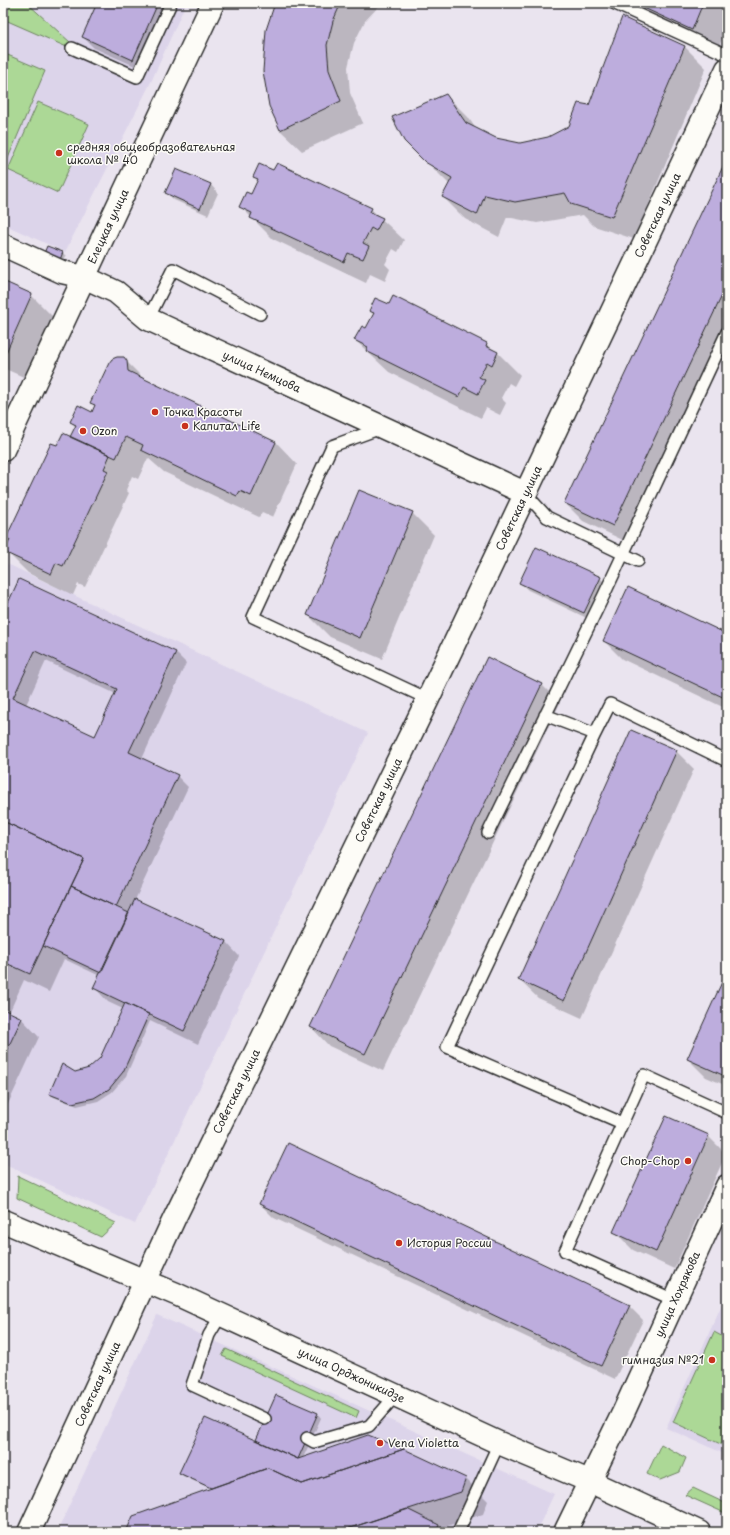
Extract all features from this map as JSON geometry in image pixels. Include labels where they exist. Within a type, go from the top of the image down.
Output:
[{"type":"street","name":"Елецкая улица","points":[[3,450],[213,3]]},
{"type":"street","name":"Советская улица","points":[[29,1532],[174,1219],[428,699],[724,81]]},
{"type":"street","name":"улица Немцова","points":[[3,245],[62,272],[84,277],[116,292],[148,319],[381,428],[484,473],[525,494]]},
{"type":"street","name":"улица Хохрякова","points":[[565,1532],[624,1411],[727,1186]]},
{"type":"street","name":"улица Орджоникидзе","points":[[3,1221],[146,1281],[499,1443],[589,1481],[699,1532]]},
{"type":"lane","points":[[72,48],[137,77],[171,3]]},
{"type":"lane","points":[[612,3],[727,55]]},
{"type":"lane","points":[[148,319],[173,269],[260,314]]},
{"type":"lane","points":[[488,833],[623,553],[727,332]]},
{"type":"lane","points":[[381,428],[332,446],[253,617],[428,699]]},
{"type":"lane","points":[[525,494],[547,517],[638,561]]},
{"type":"lane","points":[[622,1123],[447,1047],[610,704],[727,761]]},
{"type":"lane","points":[[545,715],[595,734]]},
{"type":"lane","points":[[674,1300],[565,1251],[644,1075],[727,1112]]},
{"type":"lane","points":[[221,1315],[210,1335],[192,1385],[265,1419]]},
{"type":"lane","points":[[307,1438],[314,1442],[369,1426],[396,1395]]},
{"type":"lane","points":[[458,1532],[499,1443]]},
{"type":"shaded area","name":"средняя общеобразовательная школа № 40","points":[[3,3],[186,3],[151,82],[65,252],[3,224]]},
{"type":"shaded area","points":[[3,562],[368,733],[135,1224],[3,1163]]},
{"type":"shaded area","name":"гимназия №21","points":[[727,1293],[727,1455],[666,1428]]},
{"type":"shaded area","points":[[157,1315],[554,1494],[536,1532],[57,1532]]},
{"type":"green space","points":[[5,3],[27,3],[71,43],[69,48],[3,19],[3,8]]},
{"type":"green space","points":[[3,53],[45,71],[3,170]]},
{"type":"green space","points":[[38,102],[89,124],[58,193],[8,170]]},
{"type":"green space","points":[[18,1176],[116,1223],[101,1237],[17,1198]]},
{"type":"green space","name":"гимназия №21","points":[[714,1332],[727,1339],[727,1447],[673,1422]]},
{"type":"green space","points":[[226,1349],[359,1411],[356,1418],[222,1356]]},
{"type":"green space","points":[[661,1444],[686,1458],[680,1472],[660,1480],[647,1474]]},
{"type":"green space","points":[[693,1488],[727,1504],[727,1514],[685,1495]]},
{"type":"building","points":[[97,3],[158,3],[133,60],[82,37]]},
{"type":"building","points":[[275,3],[341,3],[333,21],[327,45],[329,70],[341,101],[280,130],[269,106],[263,71],[266,30]]},
{"type":"building","points":[[633,3],[703,3],[692,30]]},
{"type":"building","points":[[622,17],[685,46],[612,217],[571,204],[565,193],[515,202],[485,195],[477,215],[442,197],[452,178],[425,162],[404,141],[392,117],[446,94],[466,123],[496,138],[520,143],[548,137],[569,126],[578,103],[589,105]]},
{"type":"building","points":[[727,158],[727,285],[613,526],[564,503]]},
{"type":"building","points":[[277,163],[372,208],[370,212],[383,218],[376,231],[371,228],[363,243],[369,246],[363,259],[348,253],[344,262],[250,218],[252,213],[239,207],[246,192],[251,194],[258,179],[253,177],[259,164],[273,170]]},
{"type":"building","points":[[176,169],[211,184],[200,209],[165,193]]},
{"type":"building","points":[[47,246],[63,252],[58,265],[42,258]]},
{"type":"building","points":[[3,281],[32,294],[4,357],[3,357]]},
{"type":"building","points":[[393,296],[487,343],[486,346],[498,352],[492,365],[487,362],[479,377],[485,380],[478,394],[464,387],[459,397],[366,351],[368,347],[354,340],[362,326],[366,328],[374,313],[369,311],[375,298],[389,304]]},
{"type":"building","points":[[124,357],[127,361],[128,371],[276,442],[251,496],[240,491],[237,496],[141,450],[143,445],[126,437],[116,458],[70,437],[76,425],[70,422],[78,405],[92,412],[95,405],[90,403],[109,363],[112,359]]},
{"type":"building","points":[[63,433],[110,455],[104,469],[108,471],[63,566],[56,563],[51,574],[4,552],[10,540],[6,538],[51,443],[57,445]]},
{"type":"building","points":[[359,490],[413,512],[360,638],[307,615]]},
{"type":"building","points":[[536,547],[601,577],[584,613],[519,583]]},
{"type":"building","points":[[19,579],[176,652],[129,752],[178,775],[116,907],[71,886],[84,859],[3,821],[3,614]],"holes":[[[35,651],[117,689],[95,736],[13,698]]]},
{"type":"building","points":[[628,587],[727,634],[727,699],[603,641]]},
{"type":"building","points":[[487,657],[542,684],[365,1054],[310,1027]]},
{"type":"building","points":[[631,730],[677,750],[564,1001],[518,980]]},
{"type":"building","points":[[3,821],[84,859],[30,974],[6,963],[3,970]]},
{"type":"building","points":[[71,886],[129,913],[101,973],[43,946]]},
{"type":"building","points":[[135,899],[226,941],[184,1031],[93,988]]},
{"type":"building","points":[[727,971],[727,1077],[687,1059]]},
{"type":"building","points":[[125,1003],[149,1014],[123,1072],[109,1089],[94,1098],[72,1103],[49,1094],[62,1064],[75,1072],[89,1068],[100,1058]]},
{"type":"building","points":[[3,1009],[22,1018],[3,1058]]},
{"type":"building","points":[[666,1116],[709,1135],[656,1252],[613,1232]]},
{"type":"building","points":[[288,1143],[630,1305],[601,1366],[259,1204]]},
{"type":"building","points":[[276,1395],[318,1413],[298,1459],[256,1440]]},
{"type":"building","points":[[205,1418],[298,1459],[368,1435],[404,1449],[302,1484],[268,1468],[211,1488],[179,1473]]},
{"type":"building","points":[[404,1449],[466,1478],[461,1492],[338,1532],[284,1532],[273,1526],[256,1532],[126,1532],[133,1516],[268,1468],[302,1484]]},
{"type":"building","points":[[407,1509],[439,1525],[436,1532],[338,1532]]},
{"type":"building","points":[[273,1526],[284,1532],[256,1532]]},
{"type":"place","name":"средняя общеобразовательная школа № 40","points":[[59,153]]},
{"type":"place","name":"Точка Красоты","points":[[155,412]]},
{"type":"place","name":"Капитал Life","points":[[185,426]]},
{"type":"place","name":"Ozon","points":[[83,431]]},
{"type":"place","name":"Chop-Chop","points":[[688,1161]]},
{"type":"place","name":"История России","points":[[399,1243]]},
{"type":"place","name":"гимназия №21","points":[[712,1360]]},
{"type":"place","name":"Vena Violetta","points":[[380,1443]]}]
